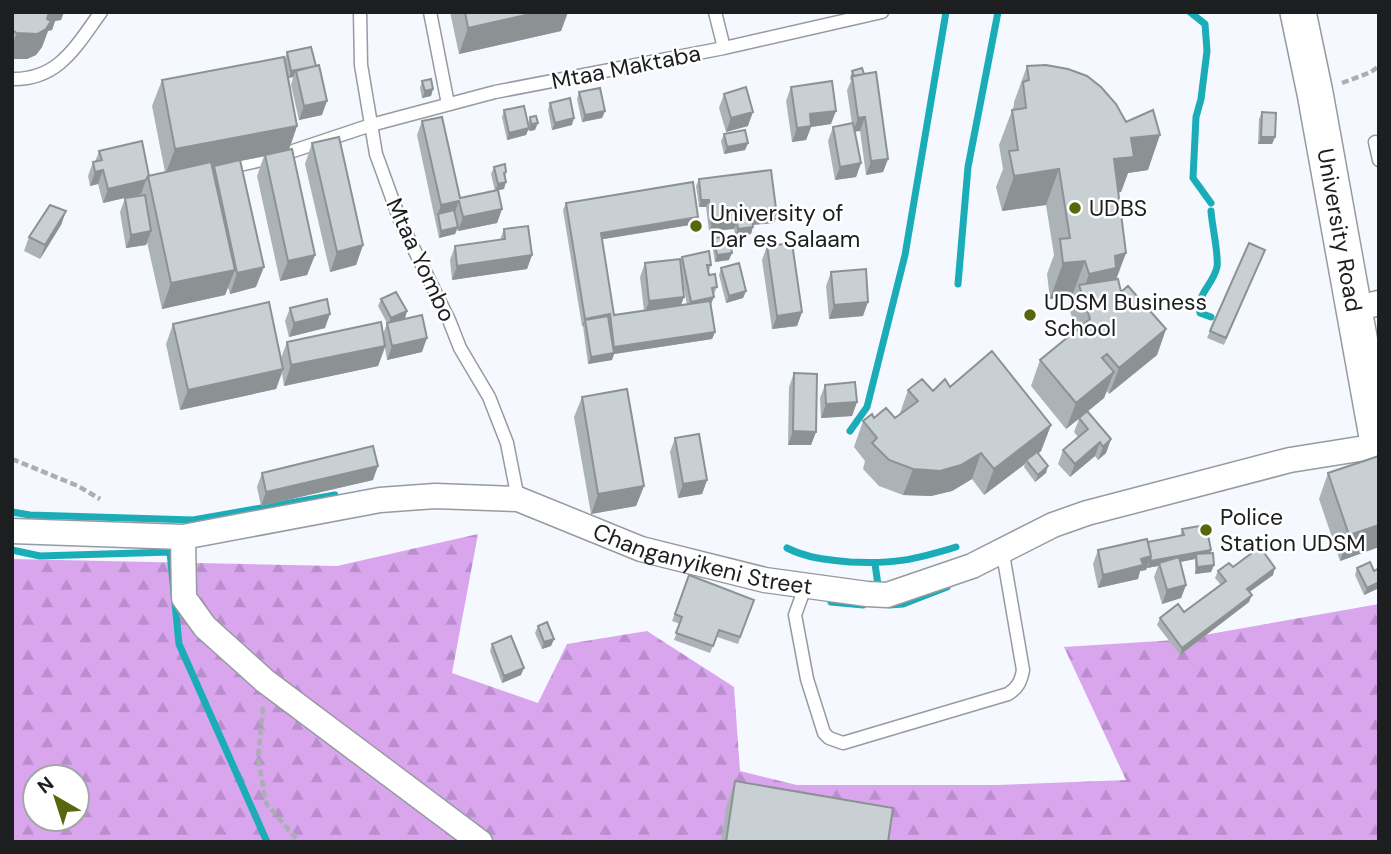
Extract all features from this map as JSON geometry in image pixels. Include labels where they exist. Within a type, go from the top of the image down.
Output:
[{"type":"street","name":"University Road","points":[[1298,12],[1366,306],[1378,447]]},
{"type":"street","name":"Changanyikeni Street","points":[[12,531],[183,537],[380,500],[435,496],[518,499],[641,549],[765,580],[887,595],[972,566],[1053,525],[1087,513],[1290,460],[1378,447]]},
{"type":"street","points":[[183,537],[184,598],[205,627],[265,681],[480,842]]},
{"type":"lane","points":[[12,79],[32,79],[48,72],[74,50],[101,12]]},
{"type":"lane","name":"Mtaa Yombo","points":[[360,12],[361,65],[376,154],[401,223],[460,348],[489,397],[507,443],[518,499]]},
{"type":"lane","points":[[430,12],[448,104]]},
{"type":"lane","points":[[715,12],[724,48]]},
{"type":"lane","name":"Mtaa Maktaba","points":[[208,172],[275,157],[371,125],[495,92],[724,48],[882,12]]},
{"type":"lane","points":[[1375,142],[1379,160]]},
{"type":"lane","points":[[808,586],[795,615],[807,679],[824,733],[843,743],[1014,690],[1023,670],[1004,550]]},
{"type":"path","points":[[1315,93],[1371,72],[1379,66]]},
{"type":"path","points":[[12,459],[78,486],[100,499]]},
{"type":"path","points":[[265,681],[258,758],[266,803],[299,842]]},
{"type":"green space","points":[[478,534],[452,673],[538,703],[567,644],[647,631],[734,687],[740,771],[797,785],[997,785],[1126,780],[1064,647],[1176,640],[1379,604],[1379,842],[12,842],[12,559],[337,566]]},
{"type":"building","points":[[12,12],[49,12],[47,19],[51,21],[46,29],[37,34],[17,33],[12,30]]},
{"type":"building","points":[[465,12],[539,12],[468,28]]},
{"type":"building","points":[[311,47],[316,66],[291,71],[287,52]]},
{"type":"building","points":[[284,57],[297,126],[175,149],[162,80]]},
{"type":"building","points":[[319,65],[327,101],[304,106],[296,71]]},
{"type":"building","name":"UDBS","points":[[1046,65],[1087,76],[1116,104],[1126,122],[1153,110],[1160,135],[1131,138],[1134,157],[1114,159],[1126,253],[1115,256],[1116,268],[1089,274],[1085,261],[1063,263],[1060,239],[1070,238],[1059,169],[1014,176],[1009,151],[1018,150],[1012,110],[1026,108],[1023,82],[1029,80],[1027,66]]},
{"type":"building","points":[[862,68],[864,74],[854,76],[852,71]]},
{"type":"building","points":[[876,72],[888,159],[871,161],[865,117],[858,118],[852,76]]},
{"type":"building","points":[[431,79],[433,89],[425,91],[422,81]]},
{"type":"building","points":[[832,81],[836,111],[810,114],[811,126],[797,128],[791,87]]},
{"type":"building","points":[[746,87],[753,112],[731,118],[724,94]]},
{"type":"building","points":[[600,88],[605,111],[585,115],[579,92]]},
{"type":"building","points":[[570,98],[574,118],[555,123],[550,103]]},
{"type":"building","points":[[524,106],[529,128],[509,133],[504,110]]},
{"type":"building","points":[[1262,112],[1276,113],[1275,137],[1261,137]]},
{"type":"building","points":[[536,116],[538,123],[531,124],[530,117]]},
{"type":"building","points":[[442,117],[460,198],[498,190],[502,209],[463,217],[459,201],[441,205],[422,121]]},
{"type":"building","points":[[853,123],[861,163],[840,167],[833,127]]},
{"type":"building","points":[[745,130],[748,143],[727,147],[724,134]]},
{"type":"building","points":[[339,137],[363,245],[337,252],[312,143]]},
{"type":"building","points":[[142,141],[149,176],[146,180],[108,189],[103,170],[95,172],[93,162],[102,160],[99,151]]},
{"type":"building","points":[[292,149],[315,255],[288,261],[265,155]]},
{"type":"building","points":[[240,160],[264,267],[237,273],[214,166]]},
{"type":"building","points":[[211,162],[235,270],[171,283],[148,176]]},
{"type":"building","points":[[505,164],[506,182],[498,184],[494,167]]},
{"type":"building","points":[[771,170],[777,216],[752,218],[753,227],[738,229],[737,222],[712,224],[709,200],[701,200],[699,179]]},
{"type":"building","points":[[693,182],[698,217],[601,233],[614,315],[710,301],[715,332],[614,347],[610,314],[585,319],[566,203]]},
{"type":"building","points":[[145,195],[151,231],[131,235],[125,198]]},
{"type":"building","points":[[50,205],[66,211],[45,245],[29,237]]},
{"type":"building","points":[[454,210],[458,227],[441,231],[438,214]]},
{"type":"building","points":[[528,226],[532,255],[457,266],[455,246],[505,239],[504,229]]},
{"type":"building","points":[[729,236],[732,253],[717,255],[714,238]]},
{"type":"building","points":[[792,243],[802,312],[777,316],[767,246]]},
{"type":"building","points":[[1249,243],[1265,250],[1226,338],[1210,331]]},
{"type":"building","points":[[709,251],[709,275],[715,274],[717,287],[712,288],[714,297],[691,302],[682,257]]},
{"type":"building","points":[[680,259],[684,297],[649,301],[645,263]]},
{"type":"building","points":[[739,263],[746,291],[729,296],[721,268]]},
{"type":"building","points":[[866,269],[868,302],[834,305],[831,272]]},
{"type":"building","points":[[1118,279],[1121,292],[1128,286],[1166,329],[1119,368],[1107,354],[1102,358],[1114,372],[1076,403],[1040,360],[1090,319],[1079,285]]},
{"type":"building","points":[[396,292],[407,311],[391,318],[381,299]]},
{"type":"building","points":[[327,299],[330,314],[294,323],[290,308]]},
{"type":"building","points":[[269,302],[283,369],[188,390],[173,324]]},
{"type":"building","points":[[422,315],[427,338],[392,346],[387,323]]},
{"type":"building","points":[[608,316],[614,353],[591,357],[585,320]]},
{"type":"building","points":[[381,322],[385,346],[291,365],[287,342]]},
{"type":"building","points":[[992,351],[1051,425],[994,469],[981,453],[961,465],[940,471],[913,469],[889,460],[872,443],[877,438],[863,421],[872,414],[874,418],[886,408],[895,418],[918,401],[908,390],[922,379],[933,391],[945,379],[950,387]]},
{"type":"building","points":[[794,373],[817,374],[816,432],[793,431]]},
{"type":"building","points":[[855,382],[857,402],[826,404],[825,385]]},
{"type":"building","points":[[627,389],[644,486],[598,494],[582,397]]},
{"type":"building","points":[[1087,411],[1111,439],[1103,447],[1100,442],[1075,464],[1063,450],[1088,429],[1079,418]]},
{"type":"building","points":[[699,434],[707,480],[683,484],[675,438]]},
{"type":"building","points":[[373,446],[378,466],[266,492],[262,473]]},
{"type":"building","points":[[1037,452],[1048,466],[1038,475],[1026,460]]},
{"type":"building","points":[[1379,456],[1379,525],[1349,535],[1328,473]]},
{"type":"building","points":[[1206,525],[1211,550],[1150,561],[1148,542],[1184,535],[1182,529]]},
{"type":"building","points":[[1147,539],[1151,556],[1141,559],[1143,565],[1103,575],[1098,550]]},
{"type":"building","points":[[1260,547],[1275,568],[1247,589],[1252,595],[1182,648],[1160,618],[1178,604],[1184,612],[1226,581],[1218,571],[1229,563],[1233,567]]},
{"type":"building","points":[[1213,553],[1214,565],[1197,567],[1196,554]]},
{"type":"building","points":[[1179,557],[1186,585],[1167,590],[1159,563]]},
{"type":"building","points":[[1370,562],[1374,571],[1379,568],[1379,582],[1367,588],[1357,568]]},
{"type":"building","points":[[689,575],[754,600],[740,637],[719,630],[713,646],[676,633],[682,617],[675,614]]},
{"type":"building","points":[[547,622],[554,639],[544,642],[538,626]]},
{"type":"building","points":[[511,636],[524,668],[504,676],[492,644]]},
{"type":"building","points":[[735,781],[893,808],[888,842],[726,842]]},
{"type":"waterway","points":[[850,431],[867,407],[905,255],[946,12]]},
{"type":"waterway","points":[[958,284],[968,167],[998,12]]},
{"type":"waterway","points":[[1190,12],[1205,24],[1207,51],[1196,117],[1193,178],[1211,203]]},
{"type":"waterway","points":[[1211,211],[1217,267],[1199,306],[1200,313],[1211,317]]},
{"type":"waterway","points":[[12,512],[30,515],[193,520],[335,495]]},
{"type":"waterway","points":[[787,548],[817,558],[892,562],[956,547]]},
{"type":"waterway","points":[[12,550],[40,556],[170,552],[179,644],[267,842]]},
{"type":"waterway","points":[[875,564],[878,585]]},
{"type":"waterway","points":[[889,605],[903,604],[947,587]]},
{"type":"waterway","points":[[831,602],[863,605]]},
{"type":"place","name":"UDBS","points":[[1075,208]]},
{"type":"place","name":"University of Dar es Salaam","points":[[696,226]]},
{"type":"place","name":"UDSM Business School","points":[[1030,315]]},
{"type":"place","name":"Police Station UDSM","points":[[1206,530]]}]
